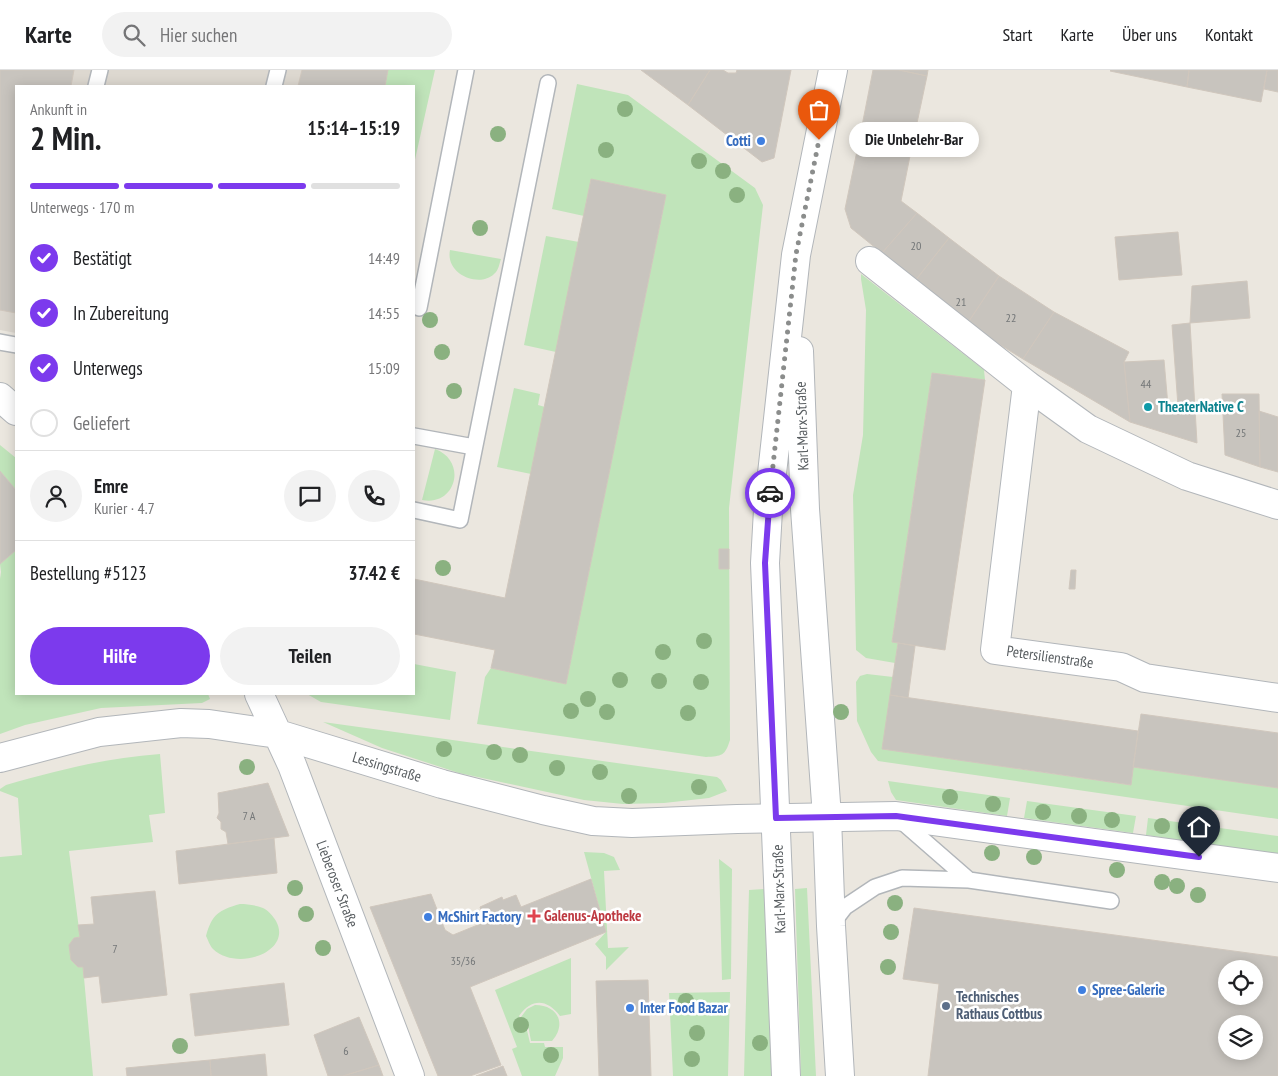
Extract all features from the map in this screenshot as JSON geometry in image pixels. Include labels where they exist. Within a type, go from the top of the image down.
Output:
[{"type":"street","name":"Karl-Marx-Straße","points":[[786,1076],[765,563],[768,510],[796,254],[833,70]]},
{"type":"street","name":"Karl-Marx-Straße","points":[[796,254],[805,509],[827,817],[840,1076]]},
{"type":"street","points":[[870,261],[1027,385],[1064,413],[1097,434],[1187,476],[1278,506]]},
{"type":"street","name":"Petersilienstraße","points":[[1027,385],[995,650],[1121,667],[1145,678],[1278,698]]},
{"type":"street","points":[[0,397],[15,410]]},
{"type":"street","name":"Lieberoser Straße","points":[[259,695],[278,734],[335,876],[410,1076]]},
{"type":"street","name":"Lessingstraße","points":[[0,758],[99,732],[181,723],[209,724],[278,734],[442,784],[594,821],[632,823],[896,816],[1278,868]]},
{"type":"lane","points":[[96,85],[100,70]]},
{"type":"lane","points":[[274,85],[278,70]]},
{"type":"lane","points":[[419,308],[466,70]]},
{"type":"lane","points":[[415,510],[460,520],[548,83]]},
{"type":"lane","points":[[0,342],[15,345]]},
{"type":"lane","points":[[415,436],[474,447]]},
{"type":"lane","points":[[896,816],[969,880]]},
{"type":"lane","points":[[831,926],[845,907],[875,886],[902,878],[969,880],[1111,901]]},
{"type":"shaded area","points":[[0,70],[410,70],[406,85],[15,85],[15,333],[0,330]]},
{"type":"green space","points":[[388,70],[435,70],[415,160],[415,85],[385,85]]},
{"type":"green space","points":[[577,84],[628,95],[755,188],[763,205],[729,508],[730,740],[724,752],[716,756],[706,757],[477,724],[485,677],[491,668],[566,684],[666,195],[591,179],[584,216],[552,209]]},
{"type":"green space","points":[[546,236],[579,242],[556,352],[524,345]]},
{"type":"green space","points":[[450,250],[501,259],[498,269],[494,274],[481,280],[473,279],[465,277],[453,266],[450,259]]},
{"type":"green space","points":[[861,274],[984,370],[985,380],[932,373],[892,642],[898,643],[895,663],[866,658],[856,650],[853,495],[863,435],[866,310]]},
{"type":"green space","points":[[514,388],[540,394],[538,405],[545,407],[531,474],[497,467]]},
{"type":"green space","points":[[0,445],[15,457],[15,489],[0,471]]},
{"type":"green space","points":[[435,449],[445,455],[452,463],[454,482],[450,490],[443,497],[434,500],[422,500]]},
{"type":"green space","points":[[15,551],[15,695],[208,695],[210,699],[202,703],[101,708],[25,725],[0,734],[0,564]]},
{"type":"green space","points":[[415,664],[456,672],[450,720],[321,702],[309,695],[415,695]]},
{"type":"green space","points":[[867,674],[893,677],[883,749],[1130,785],[1133,767],[1278,788],[1278,819],[878,761],[871,752],[857,721],[856,682],[860,676]]},
{"type":"green space","points":[[323,722],[717,777],[721,780],[727,791],[709,798],[664,803],[623,804],[584,800],[459,773],[382,748]]},
{"type":"green space","points":[[160,754],[165,813],[149,815],[153,842],[69,851],[80,937],[74,938],[70,946],[70,953],[78,967],[83,967],[93,1076],[0,1076],[0,857],[22,855],[18,798],[0,791],[0,789],[6,785],[82,765],[120,758]]},
{"type":"green space","points":[[888,781],[1010,798],[1007,816],[896,800],[891,792]]},
{"type":"green space","points":[[1027,801],[1136,816],[1133,833],[1024,818]]},
{"type":"green space","points":[[1148,818],[1278,836],[1278,854],[1146,835]]},
{"type":"green space","points":[[584,852],[604,853],[614,857],[620,870],[604,871],[608,948],[629,947],[606,970],[606,957],[595,944],[606,932]]},
{"type":"green space","points":[[719,859],[732,869],[731,979],[722,980]]},
{"type":"green space","points":[[807,888],[816,1076],[801,1076],[795,889]]},
{"type":"green space","points":[[765,889],[772,1076],[744,1076],[749,890]]},
{"type":"green space","points":[[240,904],[254,905],[267,910],[276,921],[279,932],[277,942],[270,950],[260,955],[235,959],[223,956],[213,949],[206,936],[217,914],[227,908]]},
{"type":"green space","points":[[571,958],[571,1014],[560,1016],[550,1006],[540,1003],[529,1006],[519,1016],[526,1026],[530,1043],[544,1043],[545,1047],[563,1047],[563,1058],[555,1076],[522,1076],[512,1049],[517,1047],[495,990]]},
{"type":"green space","points":[[730,992],[728,1076],[673,1076],[669,993]]},
{"type":"green space","points":[[535,1005],[549,1008],[558,1017],[559,1028],[557,1035],[552,1041],[531,1041],[528,1025],[521,1017],[527,1009]]},
{"type":"building","points":[[0,70],[74,70],[71,85],[15,85],[15,313],[0,310]]},
{"type":"building","points":[[302,70],[388,70],[385,85],[298,85]]},
{"type":"building","points":[[641,70],[710,70],[688,105]]},
{"type":"building","points":[[710,70],[736,73],[737,70],[791,70],[774,158],[762,162],[688,105]]},
{"type":"building","points":[[873,70],[899,70],[927,76],[910,156],[858,146]]},
{"type":"building","points":[[899,70],[928,70],[927,76]]},
{"type":"building","points":[[1111,70],[1189,70],[1187,87]]},
{"type":"building","points":[[1189,70],[1267,70],[1261,102],[1187,87]]},
{"type":"building","points":[[1267,70],[1278,70],[1278,92],[1264,89]]},
{"type":"building","points":[[858,146],[910,156],[901,201],[917,213],[882,253],[851,228],[845,209]]},
{"type":"building","points":[[591,179],[666,195],[566,684],[491,668],[495,650],[415,634],[415,579],[505,598]]},
{"type":"building","points":[[917,213],[949,238],[915,281],[882,253]]},
{"type":"building","points":[[1178,232],[1182,275],[1119,280],[1115,237]]},
{"type":"building","points":[[949,238],[999,276],[967,324],[915,281]]},
{"type":"building","points":[[999,276],[1054,312],[1023,359],[967,324]]},
{"type":"building","points":[[1247,281],[1250,318],[1190,323],[1192,286]]},
{"type":"building","points":[[1054,312],[1129,352],[1124,362],[1130,422],[1023,359]]},
{"type":"building","points":[[1190,323],[1197,443],[1130,422],[1124,362],[1164,360],[1168,406],[1178,406],[1172,325]]},
{"type":"building","points":[[932,373],[985,380],[945,650],[892,642]]},
{"type":"building","points":[[1222,394],[1259,394],[1260,467],[1225,455]]},
{"type":"building","points":[[1259,411],[1278,417],[1278,472],[1260,467]]},
{"type":"building","points":[[0,471],[15,489],[15,551],[0,564]]},
{"type":"building","points":[[719,549],[729,549],[729,569],[719,569]]},
{"type":"building","points":[[1071,570],[1076,570],[1075,589],[1069,589]]},
{"type":"building","points":[[898,643],[915,646],[908,698],[890,695]]},
{"type":"building","points":[[890,695],[1138,731],[1131,785],[882,749]]},
{"type":"building","points":[[1141,714],[1278,733],[1278,788],[1133,767]]},
{"type":"building","points":[[268,783],[289,836],[228,844],[226,832],[221,829],[221,822],[217,818],[219,813],[218,793]]},
{"type":"building","points":[[274,838],[277,873],[179,884],[176,851]]},
{"type":"building","points":[[591,879],[606,932],[470,987],[501,1065],[470,1076],[438,1076],[370,907],[431,894],[445,930],[453,935],[485,922],[480,907],[502,897],[503,900],[516,895],[521,907]]},
{"type":"building","points":[[155,891],[167,995],[102,1003],[99,976],[84,978],[83,967],[78,967],[71,960],[69,945],[74,938],[80,937],[78,925],[94,924],[91,897]]},
{"type":"building","name":"Spree-Galerie","points":[[914,908],[1278,957],[1278,1076],[928,1076],[939,984],[903,979]]},
{"type":"building","points":[[648,980],[651,1076],[599,1076],[596,981]]},
{"type":"building","points":[[284,983],[289,1025],[195,1036],[190,994]]},
{"type":"building","points":[[359,1017],[379,1065],[343,1076],[328,1076],[314,1035]]},
{"type":"building","points":[[265,1054],[267,1076],[211,1076],[210,1060]]},
{"type":"building","points":[[210,1060],[211,1076],[127,1076],[126,1068]]},
{"type":"building","points":[[379,1065],[383,1076],[343,1076]]},
{"type":"building","points":[[503,1066],[507,1076],[476,1076]]},
{"type":"way so far","points":[[770,493],[796,254],[819,140]]},
{"type":"place","name":"Die Unbelehr-Bar","points":[[819,140]]},
{"type":"place","name":"Cotti","points":[[761,141]]},
{"type":"place","name":"TheaterNative C","points":[[1148,407]]},
{"type":"place","name":"Galenus-Apotheke","points":[[534,916]]},
{"type":"place","name":"McShirt Factory","points":[[428,917]]},
{"type":"place","name":"Spree-Galerie","points":[[1082,990]]},
{"type":"place","name":"Technisches Rathaus Cottbus","points":[[946,1006]]},
{"type":"place","name":"Inter Food Bazar","points":[[630,1008]]},
{"type":"route","points":[[770,493],[765,563],[776,818],[896,816],[1199,857]]}]
